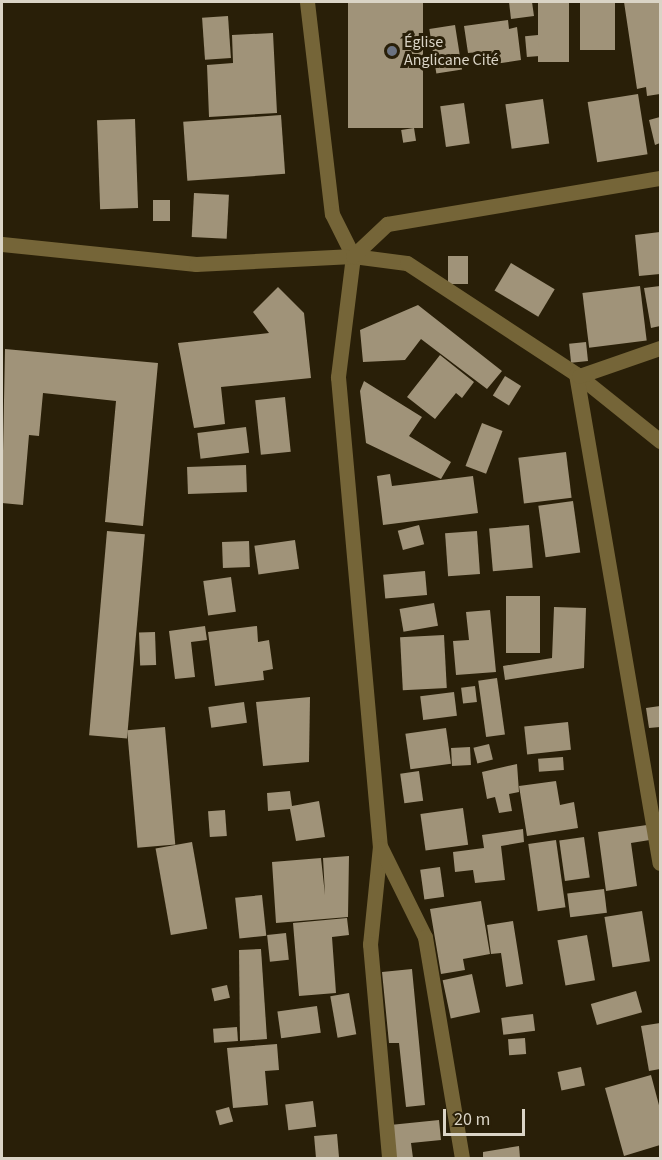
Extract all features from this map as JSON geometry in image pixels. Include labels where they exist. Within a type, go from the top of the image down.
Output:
[{"type":"street","points":[[307,2],[332,214],[353,256],[338,377],[380,846],[370,944],[389,1158]]},
{"type":"street","points":[[353,256],[387,224],[660,178]]},
{"type":"street","points":[[2,244],[196,264],[353,256],[407,263],[579,376],[660,441]]},
{"type":"street","points":[[579,376],[660,348]]},
{"type":"street","points":[[579,376],[660,863]]},
{"type":"street","points":[[380,846],[425,937],[462,1158]]},
{"type":"building","name":"Église Anglicane Cité","points":[[348,2],[423,2],[423,128],[348,128]]},
{"type":"building","points":[[509,2],[532,2],[534,16],[511,19]]},
{"type":"building","points":[[538,2],[569,2],[569,62],[538,62]]},
{"type":"building","points":[[580,2],[615,2],[615,50],[580,50]]},
{"type":"building","points":[[624,2],[660,2],[660,94],[647,96],[646,87],[637,89]]},
{"type":"building","points":[[228,16],[231,58],[205,60],[202,18]]},
{"type":"building","points":[[508,20],[509,29],[517,27],[521,60],[481,66],[479,52],[468,53],[464,26]]},
{"type":"building","points":[[455,25],[462,69],[436,74],[429,29]]},
{"type":"building","points":[[273,33],[277,113],[209,117],[207,65],[233,63],[232,35]]},
{"type":"building","points":[[538,35],[540,56],[527,57],[525,36]]},
{"type":"building","points":[[638,94],[648,154],[597,162],[588,102]]},
{"type":"building","points":[[543,99],[549,144],[512,149],[505,104]]},
{"type":"building","points":[[464,103],[470,144],[446,147],[440,106]]},
{"type":"building","points":[[281,115],[285,174],[187,181],[183,122]]},
{"type":"building","points":[[660,117],[660,143],[655,145],[649,120]]},
{"type":"building","points":[[135,119],[138,208],[100,209],[97,120]]},
{"type":"building","points":[[414,128],[416,141],[403,143],[401,130]]},
{"type":"building","points":[[194,193],[229,195],[227,239],[192,237]]},
{"type":"building","points":[[153,200],[170,200],[170,221],[153,221]]},
{"type":"building","points":[[660,232],[660,274],[639,276],[635,235]]},
{"type":"building","points":[[448,256],[468,256],[468,284],[448,284]]},
{"type":"building","points":[[511,263],[555,289],[538,317],[495,290]]},
{"type":"building","points":[[640,286],[647,341],[589,348],[582,293]]},
{"type":"building","points":[[660,286],[660,326],[651,328],[644,288]]},
{"type":"building","points":[[278,287],[304,313],[311,378],[221,387],[225,424],[194,428],[178,343],[269,333],[253,312]]},
{"type":"building","points":[[418,305],[502,371],[487,389],[421,339],[405,360],[363,362],[360,330]]},
{"type":"building","points":[[586,342],[588,361],[571,363],[569,344]]},
{"type":"building","points":[[5,349],[158,363],[143,526],[105,522],[116,401],[43,393],[39,436],[29,435],[23,505],[2,503]]},
{"type":"building","points":[[440,355],[474,382],[462,398],[456,393],[435,419],[407,397]]},
{"type":"building","points":[[505,376],[521,386],[509,406],[493,396]]},
{"type":"building","points":[[364,381],[422,417],[409,436],[451,462],[441,479],[366,443],[360,391]]},
{"type":"building","points":[[285,397],[291,452],[261,455],[255,400]]},
{"type":"building","points":[[482,423],[503,431],[486,474],[466,466]]},
{"type":"building","points":[[246,427],[249,453],[201,459],[197,433]]},
{"type":"building","points":[[566,452],[572,498],[524,504],[518,458]]},
{"type":"building","points":[[246,465],[247,492],[188,494],[187,467]]},
{"type":"building","points":[[390,474],[392,486],[473,476],[478,513],[383,525],[377,476]]},
{"type":"building","points":[[573,501],[580,552],[546,557],[538,506]]},
{"type":"building","points":[[419,525],[424,544],[403,550],[398,531]]},
{"type":"building","points":[[529,525],[533,568],[493,571],[489,528]]},
{"type":"building","points":[[107,531],[145,534],[127,739],[89,735]]},
{"type":"building","points":[[477,531],[480,574],[448,576],[445,533]]},
{"type":"building","points":[[295,540],[299,569],[258,574],[254,546]]},
{"type":"building","points":[[249,541],[250,567],[223,568],[222,542]]},
{"type":"building","points":[[425,571],[427,595],[385,599],[383,575]]},
{"type":"building","points":[[231,577],[236,612],[208,616],[203,581]]},
{"type":"building","points":[[506,596],[540,596],[540,653],[506,653]]},
{"type":"building","points":[[434,603],[438,626],[404,632],[400,609]]},
{"type":"building","points":[[554,607],[586,608],[584,668],[505,680],[503,666],[552,658]]},
{"type":"building","points":[[490,610],[496,672],[456,675],[453,641],[469,640],[466,612]]},
{"type":"building","points":[[205,626],[207,640],[191,642],[195,677],[175,679],[169,631]]},
{"type":"building","points":[[257,626],[258,642],[269,640],[273,669],[263,671],[264,680],[215,686],[208,632]]},
{"type":"building","points":[[155,632],[156,665],[140,666],[139,633]]},
{"type":"building","points":[[444,635],[447,688],[403,690],[400,637]]},
{"type":"building","points":[[497,678],[505,734],[486,737],[478,681]]},
{"type":"building","points":[[475,686],[477,702],[463,704],[461,688]]},
{"type":"building","points":[[454,692],[457,716],[423,720],[420,696]]},
{"type":"building","points":[[310,697],[309,762],[263,766],[256,702]]},
{"type":"building","points":[[244,702],[247,723],[211,728],[208,707]]},
{"type":"building","points":[[660,706],[660,727],[649,728],[646,708]]},
{"type":"building","points":[[568,722],[571,750],[527,754],[524,727]]},
{"type":"building","points":[[165,727],[175,845],[137,848],[127,730]]},
{"type":"building","points":[[446,728],[451,764],[410,769],[405,734]]},
{"type":"building","points":[[489,744],[493,760],[477,763],[473,748]]},
{"type":"building","points":[[470,747],[471,765],[452,766],[451,748]]},
{"type":"building","points":[[563,757],[564,770],[539,772],[538,759]]},
{"type":"building","points":[[517,764],[519,792],[509,794],[512,811],[499,813],[495,797],[487,799],[482,772]]},
{"type":"building","points":[[419,771],[423,801],[404,803],[400,774]]},
{"type":"building","points":[[556,781],[560,805],[574,802],[578,828],[527,836],[519,786]]},
{"type":"building","points":[[290,791],[292,806],[319,801],[325,837],[296,841],[290,809],[268,811],[267,793]]},
{"type":"building","points":[[463,808],[468,845],[426,851],[420,814]]},
{"type":"building","points":[[225,810],[227,836],[210,837],[208,811]]},
{"type":"building","points":[[654,824],[656,839],[631,843],[637,886],[606,891],[598,832]]},
{"type":"building","points":[[523,829],[524,842],[501,846],[505,880],[475,883],[473,870],[455,872],[453,852],[484,848],[482,835]]},
{"type":"building","points":[[584,837],[590,878],[565,881],[559,840]]},
{"type":"building","points":[[556,840],[565,907],[538,911],[528,844]]},
{"type":"building","points":[[192,842],[207,929],[171,935],[156,848]]},
{"type":"building","points":[[349,856],[348,917],[276,923],[272,862],[321,858],[325,895],[323,858]]},
{"type":"building","points":[[440,867],[444,897],[424,899],[420,870]]},
{"type":"building","points":[[604,889],[607,913],[570,917],[567,894]]},
{"type":"building","points":[[262,895],[266,936],[239,939],[235,898]]},
{"type":"building","points":[[481,901],[490,954],[463,959],[465,970],[441,974],[430,909]]},
{"type":"building","points":[[642,911],[650,961],[612,967],[604,917]]},
{"type":"building","points":[[347,918],[349,935],[332,937],[336,993],[299,996],[293,923]]},
{"type":"building","points":[[513,921],[523,984],[506,987],[501,953],[491,954],[487,925]]},
{"type":"building","points":[[286,933],[289,960],[270,962],[267,935]]},
{"type":"building","points":[[587,935],[595,980],[565,986],[557,940]]},
{"type":"building","points":[[261,949],[267,1039],[240,1041],[239,950]]},
{"type":"building","points":[[412,969],[425,1105],[406,1107],[399,1043],[389,1043],[382,972]]},
{"type":"building","points":[[472,974],[480,1012],[451,1018],[443,980]]},
{"type":"building","points":[[227,985],[230,998],[214,1001],[211,989]]},
{"type":"building","points":[[636,991],[642,1012],[597,1025],[591,1004]]},
{"type":"building","points":[[349,993],[356,1034],[338,1038],[330,996]]},
{"type":"building","points":[[317,1006],[321,1033],[281,1038],[277,1012]]},
{"type":"building","points":[[533,1014],[535,1031],[503,1035],[501,1018]]},
{"type":"building","points":[[660,1023],[660,1069],[649,1071],[641,1026]]},
{"type":"building","points":[[237,1027],[238,1041],[214,1043],[213,1029]]},
{"type":"building","points":[[525,1038],[526,1054],[509,1055],[508,1039]]},
{"type":"building","points":[[277,1044],[279,1070],[265,1071],[268,1105],[233,1108],[227,1048]]},
{"type":"building","points":[[581,1067],[585,1086],[561,1091],[558,1072]]},
{"type":"building","points":[[651,1075],[660,1109],[660,1145],[624,1156],[605,1088]]},
{"type":"building","points":[[313,1101],[316,1127],[288,1130],[285,1104]]},
{"type":"building","points":[[229,1107],[233,1121],[220,1125],[216,1111]]},
{"type":"building","points":[[439,1120],[441,1140],[411,1143],[413,1158],[394,1158],[390,1125]]},
{"type":"building","points":[[337,1134],[339,1158],[316,1158],[314,1136]]},
{"type":"building","points":[[519,1146],[520,1158],[483,1158],[483,1152]]},
{"type":"place","name":"Église Anglicane Cité","points":[[392,51]]}]
